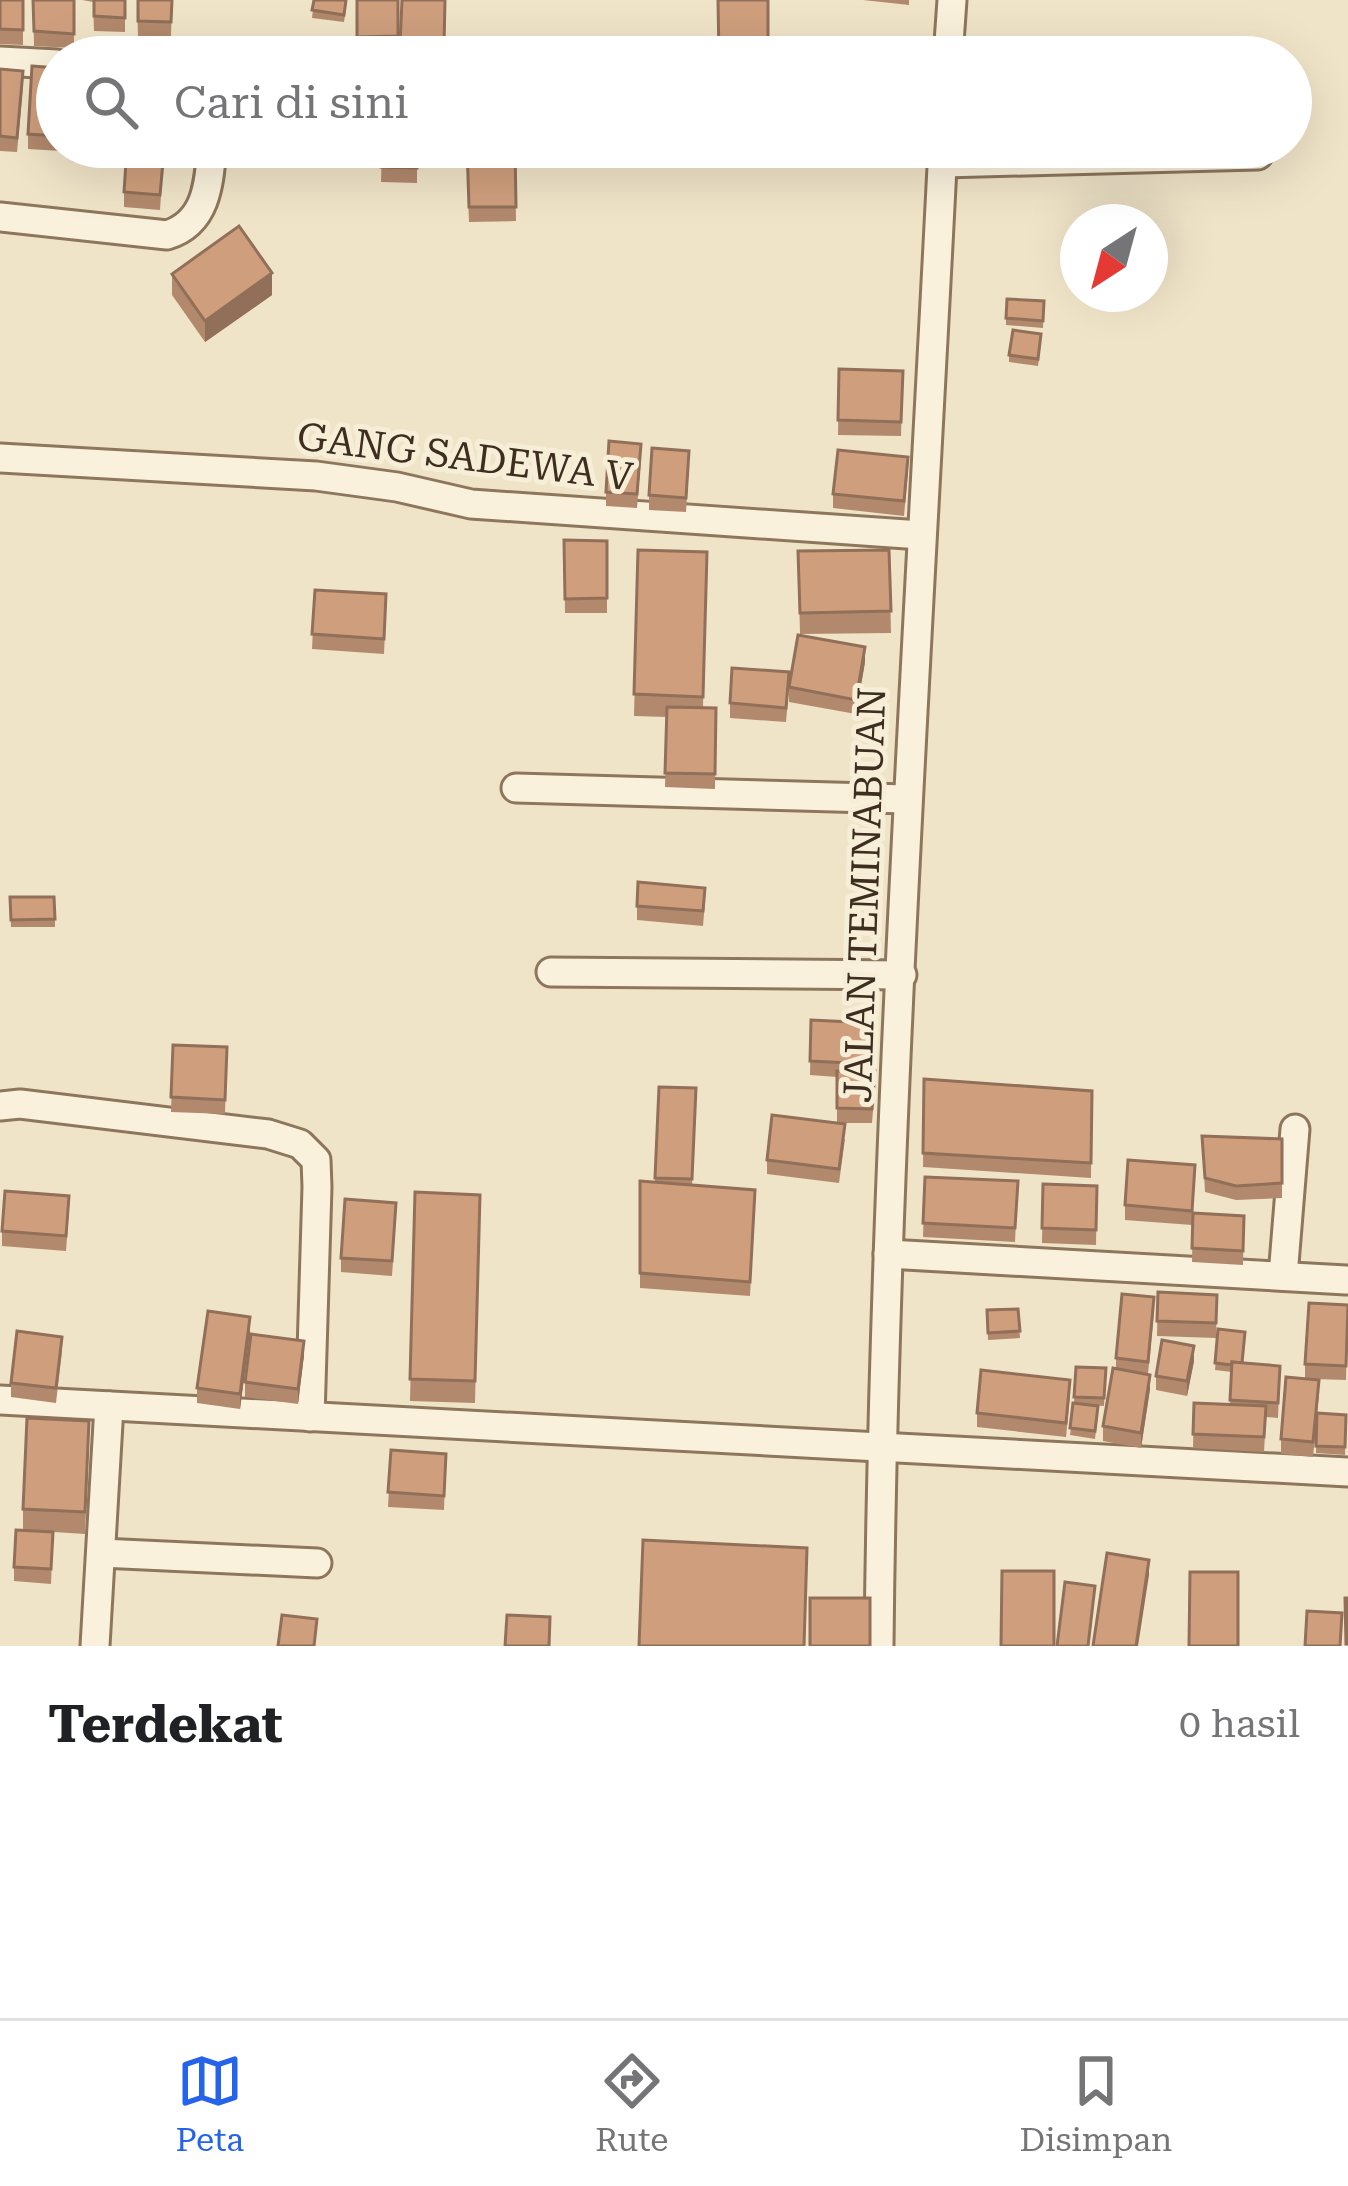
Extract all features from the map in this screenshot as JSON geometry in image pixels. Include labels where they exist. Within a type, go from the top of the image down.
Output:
[{"type":"street","points":[[950,36],[952,0]]},
{"type":"street","points":[[0,61],[36,63]]},
{"type":"street","points":[[0,217],[167,235],[200,210],[210,168]]},
{"type":"street","name":"JALAN TEMINABUAN","points":[[879,1646],[881,1446],[906,799],[942,168]]},
{"type":"street","name":"GANG SADEWA V","points":[[0,458],[316,476],[471,504],[921,535]]},
{"type":"street","points":[[516,788],[906,799]]},
{"type":"street","points":[[551,972],[902,975]]},
{"type":"street","points":[[0,1106],[20,1104],[268,1134],[301,1144],[316,1160],[317,1187],[310,1418]]},
{"type":"street","points":[[1283,1276],[1295,1129]]},
{"type":"street","points":[[888,1254],[1346,1280]]},
{"type":"street","points":[[0,1400],[1348,1472]]},
{"type":"street","points":[[95,1646],[110,1406]]},
{"type":"street","points":[[101,1553],[316,1564]]},
{"type":"building","points":[[0,0],[23,0],[23,30],[0,29]]},
{"type":"building","points":[[33,0],[74,0],[74,34],[34,31]]},
{"type":"building","points":[[94,0],[125,0],[125,18],[94,16]]},
{"type":"building","points":[[138,0],[172,0],[171,22],[138,21]]},
{"type":"building","points":[[314,0],[346,0],[344,15],[312,10]]},
{"type":"building","points":[[357,0],[398,0],[398,36],[357,36]]},
{"type":"building","points":[[402,0],[445,0],[444,36],[400,36]]},
{"type":"building","points":[[718,0],[768,0],[768,36],[719,36]]},
{"type":"building","points":[[32,66],[36,66],[36,135],[28,134]]},
{"type":"building","points":[[0,69],[23,71],[17,138],[0,136]]},
{"type":"building","points":[[126,168],[162,168],[160,195],[124,192]]},
{"type":"building","points":[[468,168],[515,168],[516,207],[469,207]]},
{"type":"building","points":[[239,226],[272,273],[205,321],[172,274]]},
{"type":"building","points":[[1007,299],[1044,301],[1043,321],[1006,318]]},
{"type":"building","points":[[1013,330],[1041,334],[1038,359],[1009,355]]},
{"type":"building","points":[[839,369],[903,371],[901,422],[838,420]]},
{"type":"building","points":[[609,441],[641,444],[637,494],[606,492]]},
{"type":"building","points":[[652,448],[689,451],[686,498],[649,495]]},
{"type":"building","points":[[838,450],[908,457],[904,501],[833,494]]},
{"type":"building","points":[[564,540],[607,541],[607,598],[565,599]]},
{"type":"building","points":[[638,550],[707,552],[703,697],[634,694]]},
{"type":"building","points":[[889,550],[891,611],[800,613],[798,551]]},
{"type":"building","points":[[315,590],[386,594],[384,639],[312,634]]},
{"type":"building","points":[[798,635],[865,647],[856,700],[789,687]]},
{"type":"building","points":[[732,668],[789,672],[786,708],[730,703]]},
{"type":"building","points":[[667,707],[716,708],[715,774],[665,773]]},
{"type":"building","points":[[638,882],[705,888],[703,911],[637,906]]},
{"type":"building","points":[[10,897],[54,897],[55,919],[11,920]]},
{"type":"building","points":[[811,1020],[871,1023],[871,1064],[810,1061]]},
{"type":"building","points":[[173,1045],[227,1047],[225,1100],[171,1097]]},
{"type":"building","points":[[837,1071],[875,1071],[872,1109],[837,1108]]},
{"type":"building","points":[[924,1079],[1092,1091],[1091,1163],[923,1153]]},
{"type":"building","points":[[659,1087],[696,1088],[692,1179],[655,1178]]},
{"type":"building","points":[[772,1115],[845,1124],[839,1169],[767,1160]]},
{"type":"building","points":[[1202,1136],[1282,1139],[1282,1183],[1236,1186],[1205,1178]]},
{"type":"building","points":[[1128,1160],[1195,1165],[1192,1211],[1125,1205]]},
{"type":"building","points":[[925,1177],[1018,1181],[1015,1228],[923,1223]]},
{"type":"building","points":[[640,1181],[755,1190],[750,1282],[640,1273]]},
{"type":"building","points":[[1043,1184],[1097,1186],[1096,1230],[1042,1228]]},
{"type":"building","points":[[5,1191],[69,1196],[66,1236],[2,1231]]},
{"type":"building","points":[[415,1192],[480,1195],[475,1381],[410,1379]]},
{"type":"building","points":[[345,1199],[396,1203],[392,1261],[341,1258]]},
{"type":"building","points":[[1193,1213],[1244,1216],[1243,1251],[1192,1248]]},
{"type":"building","points":[[1158,1292],[1217,1295],[1216,1323],[1157,1321]]},
{"type":"building","points":[[1122,1294],[1154,1297],[1148,1362],[1116,1358]]},
{"type":"building","points":[[1309,1303],[1348,1305],[1346,1366],[1305,1364]]},
{"type":"building","points":[[1018,1309],[1020,1331],[988,1333],[987,1310]]},
{"type":"building","points":[[208,1311],[250,1317],[240,1394],[197,1388]]},
{"type":"building","points":[[1218,1329],[1245,1332],[1242,1363],[1215,1363]]},
{"type":"building","points":[[17,1331],[62,1337],[56,1388],[11,1383]]},
{"type":"building","points":[[251,1334],[304,1341],[298,1389],[245,1382]]},
{"type":"building","points":[[1162,1340],[1194,1346],[1187,1381],[1156,1376]]},
{"type":"building","points":[[1232,1362],[1280,1366],[1278,1403],[1230,1400]]},
{"type":"building","points":[[1076,1367],[1106,1368],[1104,1398],[1074,1397]]},
{"type":"building","points":[[1113,1368],[1150,1375],[1141,1433],[1103,1426]]},
{"type":"building","points":[[981,1370],[1070,1380],[1066,1423],[977,1413]]},
{"type":"building","points":[[1286,1377],[1319,1380],[1313,1442],[1281,1439]]},
{"type":"building","points":[[1073,1403],[1098,1406],[1095,1431],[1070,1428]]},
{"type":"building","points":[[1194,1403],[1266,1406],[1264,1437],[1193,1434]]},
{"type":"building","points":[[1317,1413],[1346,1415],[1345,1447],[1316,1446]]},
{"type":"building","points":[[27,1418],[89,1421],[85,1512],[23,1509]]},
{"type":"building","points":[[391,1450],[446,1454],[444,1496],[388,1492]]},
{"type":"building","points":[[16,1530],[53,1532],[51,1569],[14,1567]]},
{"type":"building","points":[[643,1540],[807,1548],[804,1646],[639,1646]]},
{"type":"building","points":[[1107,1553],[1149,1560],[1136,1646],[1093,1646]]},
{"type":"building","points":[[1002,1571],[1054,1571],[1054,1646],[1001,1646]]},
{"type":"building","points":[[1190,1572],[1238,1572],[1238,1646],[1189,1646]]},
{"type":"building","points":[[1065,1582],[1095,1586],[1088,1646],[1057,1646]]},
{"type":"building","points":[[810,1598],[870,1598],[870,1646],[810,1646]]},
{"type":"building","points":[[1348,1598],[1348,1644],[1346,1644]]},
{"type":"building","points":[[1307,1611],[1342,1613],[1340,1646],[1305,1646]]},
{"type":"building","points":[[282,1615],[317,1619],[314,1646],[278,1646]]},
{"type":"building","points":[[507,1615],[550,1617],[549,1646],[505,1646]]}]
